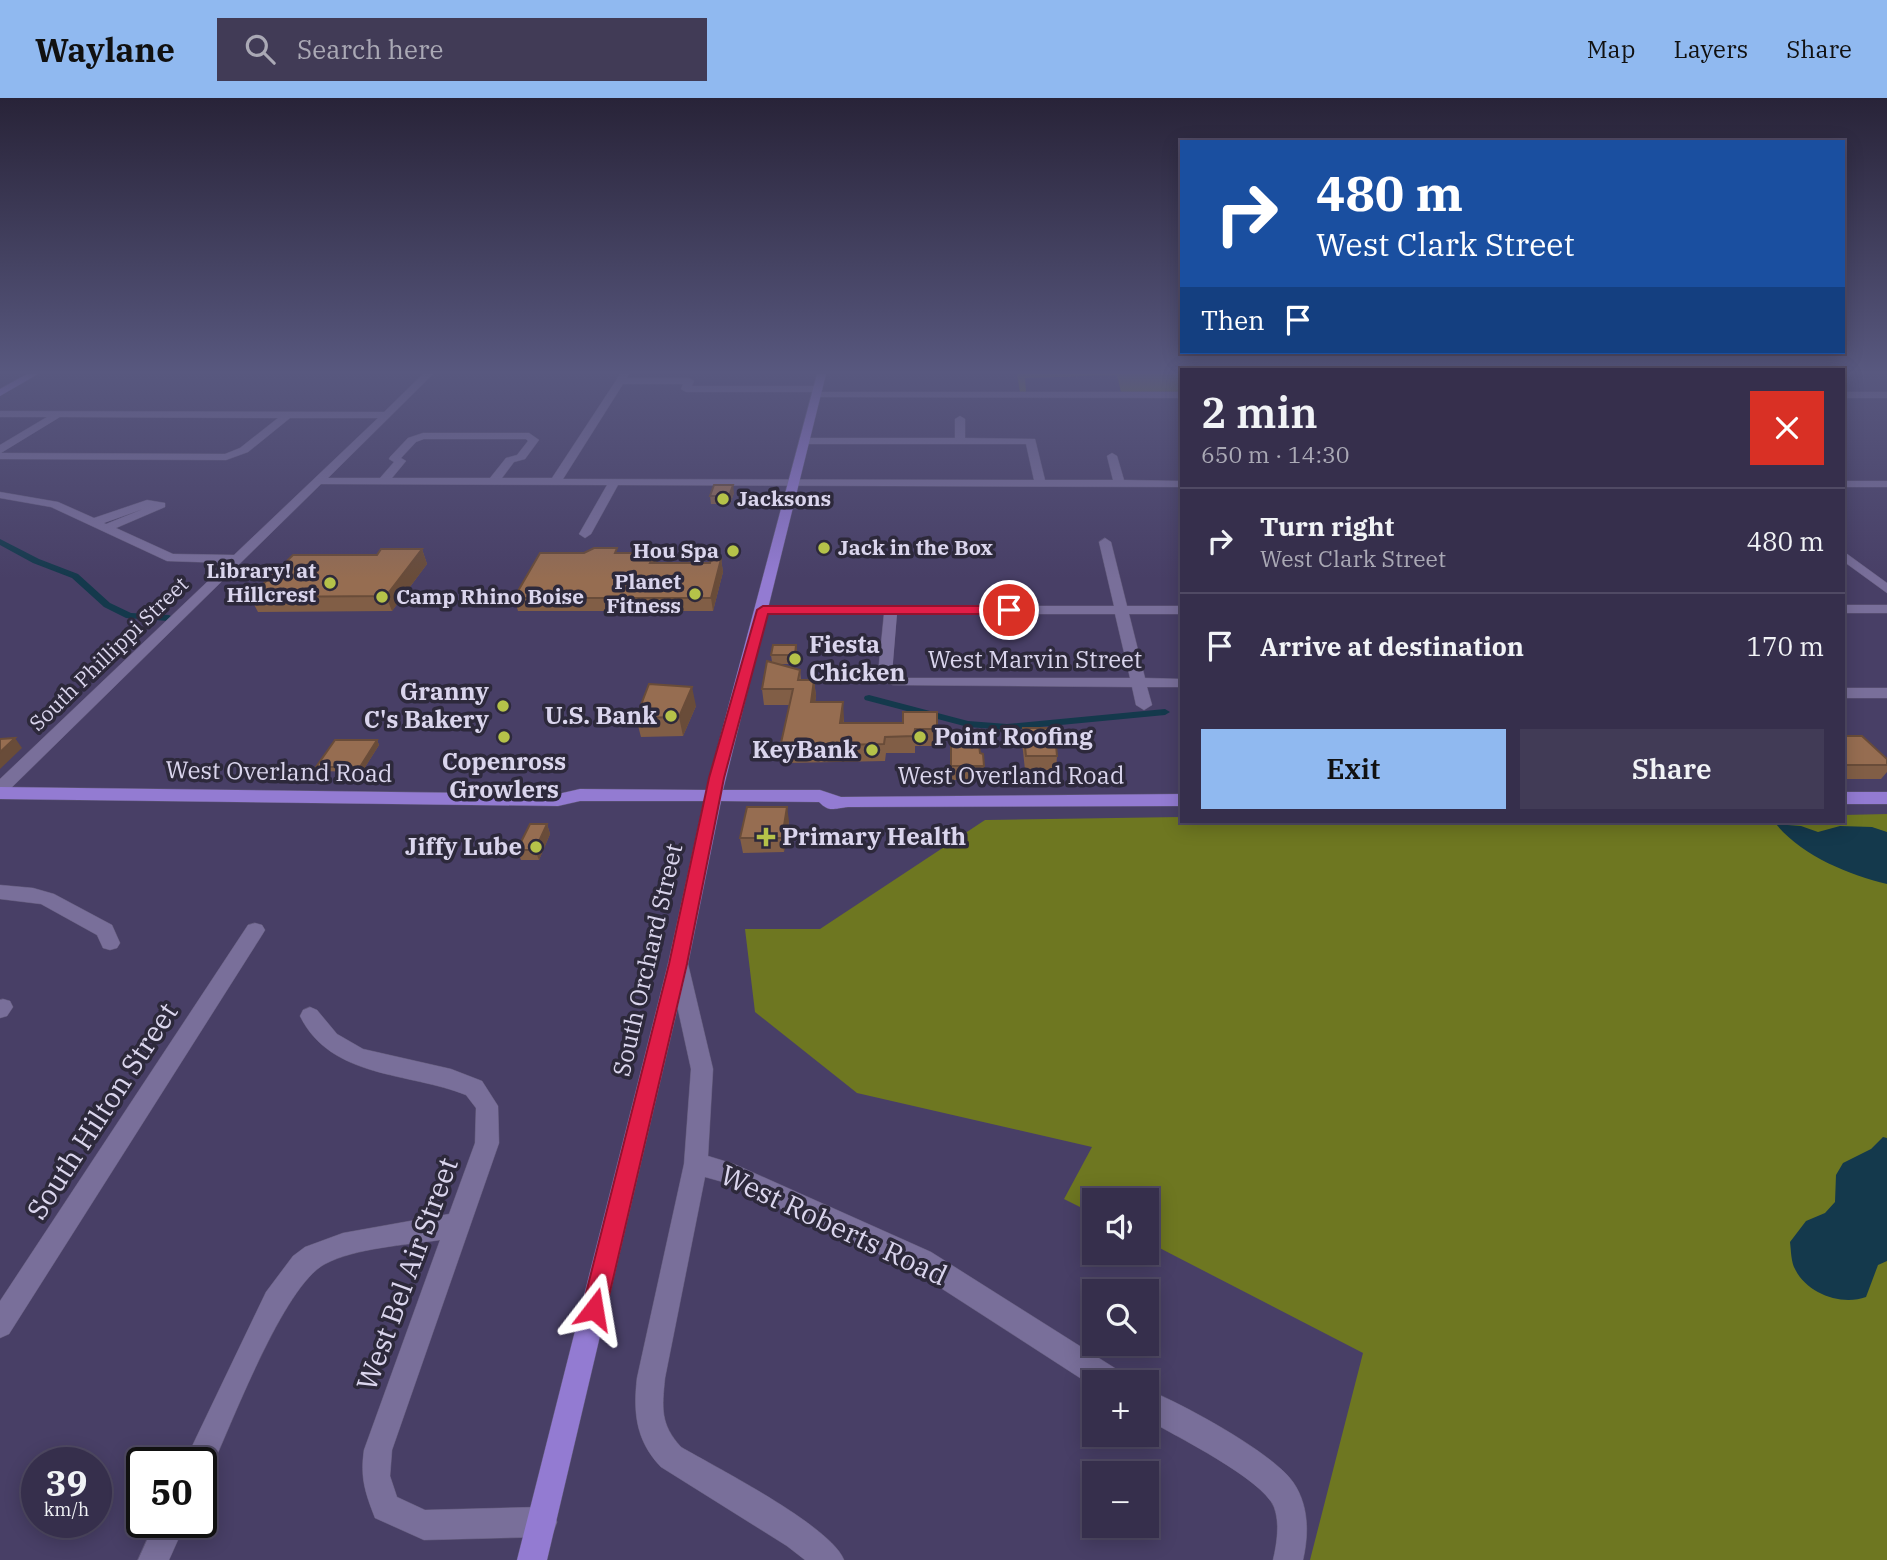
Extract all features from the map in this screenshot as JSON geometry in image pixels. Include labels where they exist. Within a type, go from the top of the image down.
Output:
[{"type":"main road","name":"South Orchard Street","points":[[532,1560],[678,964],[712,801],[763,610],[804,442]]},
{"type":"main road","name":"West Overland Road","points":[[0,791],[558,800],[575,806],[712,801],[818,808],[840,802],[1180,800]]},
{"type":"main road","points":[[1845,798],[1887,798]]},
{"type":"street","points":[[0,456],[233,456],[254,442]]},
{"type":"street","name":"South Phillippi Street","points":[[0,791],[359,442]]},
{"type":"street","points":[[382,482],[401,461],[394,458],[410,442]]},
{"type":"street","points":[[493,482],[510,460],[522,457],[532,442]]},
{"type":"street","points":[[555,483],[581,442]]},
{"type":"street","points":[[1031,442],[1040,484]]},
{"type":"street","points":[[1112,456],[1119,484]]},
{"type":"street","points":[[1845,470],[1879,486]]},
{"type":"street","points":[[318,481],[1180,484]]},
{"type":"street","points":[[585,534],[614,483]]},
{"type":"street","points":[[1845,484],[1879,486]]},
{"type":"street","points":[[0,495],[52,503],[171,558],[237,559]]},
{"type":"street","points":[[94,523],[146,503],[160,505],[106,528]]},
{"type":"street","points":[[1105,542],[1144,705]]},
{"type":"street","points":[[1845,557],[1887,589]]},
{"type":"street","points":[[1845,609],[1887,609]]},
{"type":"street","points":[[763,610],[1180,610]]},
{"type":"street","name":"West Marvin Street","points":[[891,610],[885,674],[889,679],[898,682],[1180,683]]},
{"type":"street","points":[[1845,693],[1887,693]]},
{"type":"street","points":[[0,892],[25,893],[47,899],[105,930],[110,943]]},
{"type":"street","name":"South Hilton Street","points":[[3,1317],[255,930]]},
{"type":"street","points":[[678,964],[702,1069],[696,1164],[651,1378],[648,1404],[650,1426],[658,1445],[671,1457],[799,1535],[829,1560]]},
{"type":"street","name":"West Bel Air Street","points":[[310,1016],[328,1040],[357,1056],[393,1067],[451,1079],[474,1088],[487,1106],[487,1143],[378,1450],[375,1476],[386,1507],[424,1525],[542,1522]]},
{"type":"street","name":"West Roberts Road","points":[[696,1164],[726,1172],[922,1261],[1092,1370]]},
{"type":"street","points":[[207,1447],[275,1301],[289,1278],[315,1255],[348,1244],[457,1225]]},
{"type":"street","points":[[1159,1412],[1265,1475],[1282,1492],[1292,1518],[1293,1542],[1288,1560]]},
{"type":"street","points":[[153,1560],[163,1538]]},
{"type":"green space","points":[[1887,814],[1887,1560],[1310,1560],[1363,1353],[1159,1248],[1159,1188],[1082,1188],[1082,1208],[1064,1199],[1092,1147],[857,1093],[755,1012],[745,929],[820,929],[985,820],[1180,817],[1180,823],[1845,823],[1845,815]]},
{"type":"water","points":[[1776,824],[1801,826],[1818,832],[1840,826],[1872,827],[1887,832],[1887,884],[1857,875],[1812,854]]},
{"type":"water","points":[[1883,1137],[1887,1138],[1887,1261],[1878,1265],[1866,1297],[1846,1300],[1826,1296],[1808,1285],[1795,1269],[1790,1242],[1806,1221],[1825,1213],[1835,1202],[1836,1175],[1843,1163],[1871,1149]]},
{"type":"building","points":[[714,485],[733,485],[729,496],[710,496]]},
{"type":"building","points":[[594,548],[617,548],[615,553],[655,553],[650,563],[710,563],[711,559],[721,559],[711,598],[514,598],[540,553],[584,553]]},
{"type":"building","points":[[381,549],[422,549],[386,596],[250,597],[293,555],[377,555]]},
{"type":"building","points":[[773,645],[796,645],[795,655],[771,655]]},
{"type":"building","points":[[767,661],[800,670],[798,680],[814,680],[811,702],[843,702],[840,723],[903,723],[903,712],[937,712],[937,729],[915,729],[914,736],[885,737],[884,744],[785,746],[781,743],[793,689],[762,689]]},
{"type":"building","points":[[649,684],[692,687],[679,717],[636,718]]},
{"type":"building","points":[[1023,728],[1048,728],[1050,745],[1056,745],[1057,756],[1026,756]]},
{"type":"building","points":[[1845,736],[1862,736],[1887,759],[1887,765],[1845,765]]},
{"type":"building","points":[[15,738],[0,752],[0,739]]},
{"type":"building","points":[[335,740],[377,740],[360,767],[316,767]]},
{"type":"building","points":[[951,745],[979,745],[984,766],[951,766]]},
{"type":"building","points":[[747,807],[787,807],[782,838],[740,838]]},
{"type":"building","points":[[530,824],[547,824],[535,850],[517,850]]},
{"type":"waterway","points":[[0,542],[36,561],[75,576],[107,605],[129,616],[169,618]]},
{"type":"waterway","points":[[869,698],[968,724],[1007,727],[1165,712]]},
{"type":"place","name":"Jacksons","points":[[723,499]]},
{"type":"place","name":"Jack in the Box","points":[[824,548]]},
{"type":"place","name":"Hou Spa","points":[[733,551]]},
{"type":"place","name":"Library! at Hillcrest","points":[[330,583]]},
{"type":"place","name":"Planet Fitness","points":[[695,594]]},
{"type":"place","name":"Camp Rhino Boise","points":[[382,597]]},
{"type":"place","name":"Fiesta Chicken","points":[[795,659]]},
{"type":"place","name":"Granny C's Bakery","points":[[503,706]]},
{"type":"place","name":"U.S. Bank","points":[[671,716]]},
{"type":"place","name":"Copenross Growlers","points":[[504,737]]},
{"type":"place","name":"Point Roofing","points":[[920,737]]},
{"type":"place","name":"KeyBank","points":[[872,750]]},
{"type":"place","name":"Primary Health","points":[[766,837]]},
{"type":"place","name":"Jiffy Lube","points":[[536,847]]},
{"type":"route","points":[[594,1309],[678,964],[717,778],[763,610],[1009,610]]}]
